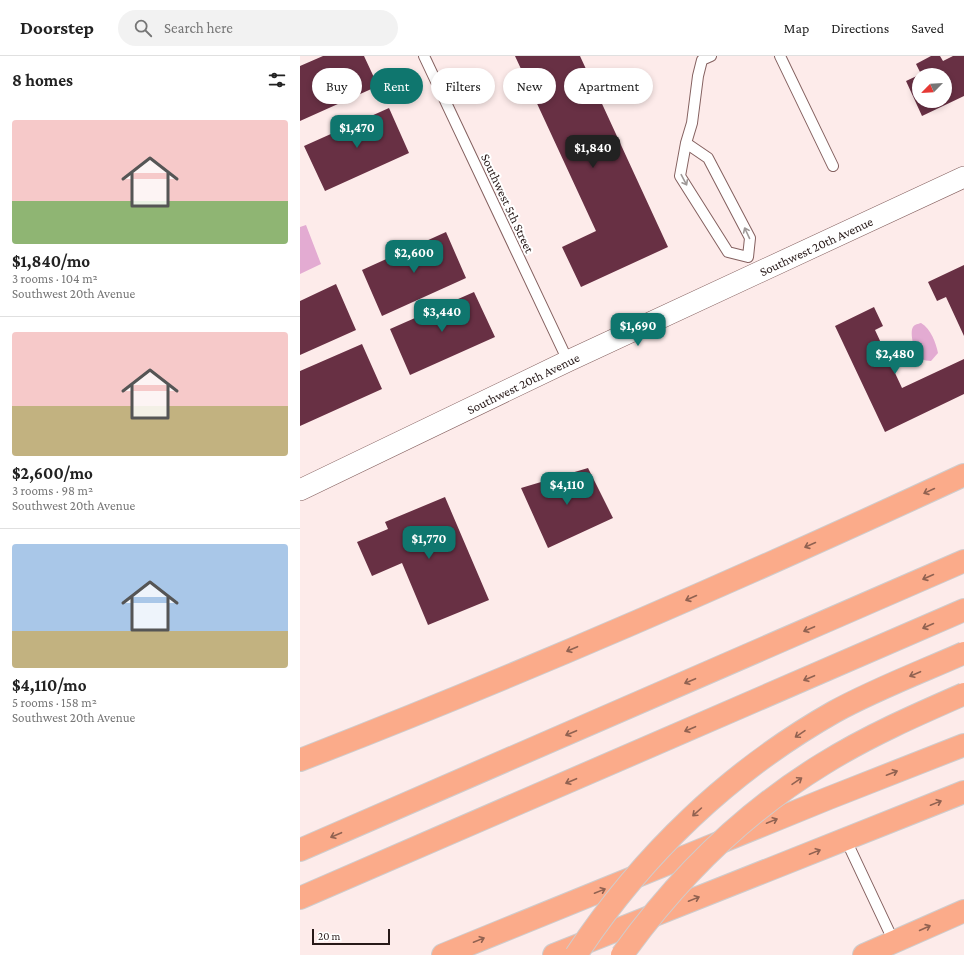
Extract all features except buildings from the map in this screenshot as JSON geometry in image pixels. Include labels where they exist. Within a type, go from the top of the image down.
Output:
[{"type":"highway","points":[[300,760],[384,727],[678,604],[964,475]]},
{"type":"highway","points":[[300,850],[964,561]]},
{"type":"highway","points":[[300,898],[964,610]]},
{"type":"highway","points":[[576,955],[612,904],[640,870],[690,818],[736,779],[777,749],[834,712],[890,685],[964,653]]},
{"type":"highway","points":[[622,955],[634,937],[680,882],[722,840],[763,806],[804,776],[855,745],[894,725],[964,694]]},
{"type":"highway","points":[[443,955],[829,798],[964,745]]},
{"type":"highway","points":[[554,955],[964,792]]},
{"type":"highway","points":[[864,955],[964,911]]},
{"type":"street","name":"Southwest 20th Avenue","points":[[300,490],[568,362],[751,266],[964,177]]},
{"type":"lane","name":"Southwest 5th Street","points":[[424,56],[568,362]]},
{"type":"lane","points":[[780,56],[833,166]]},
{"type":"lane","points":[[705,57],[698,76],[692,123],[686,143],[680,176],[728,252],[751,266]]},
{"type":"lane","points":[[686,143],[708,158],[750,238],[751,266]]},
{"type":"lane","points":[[846,840],[894,942]]},
{"type":"shaded area","points":[[306,225],[321,264],[300,274],[300,227]]},
{"type":"shaded area","points":[[921,323],[930,332],[937,349],[938,353],[931,361],[921,359],[913,344],[913,327]]}]
